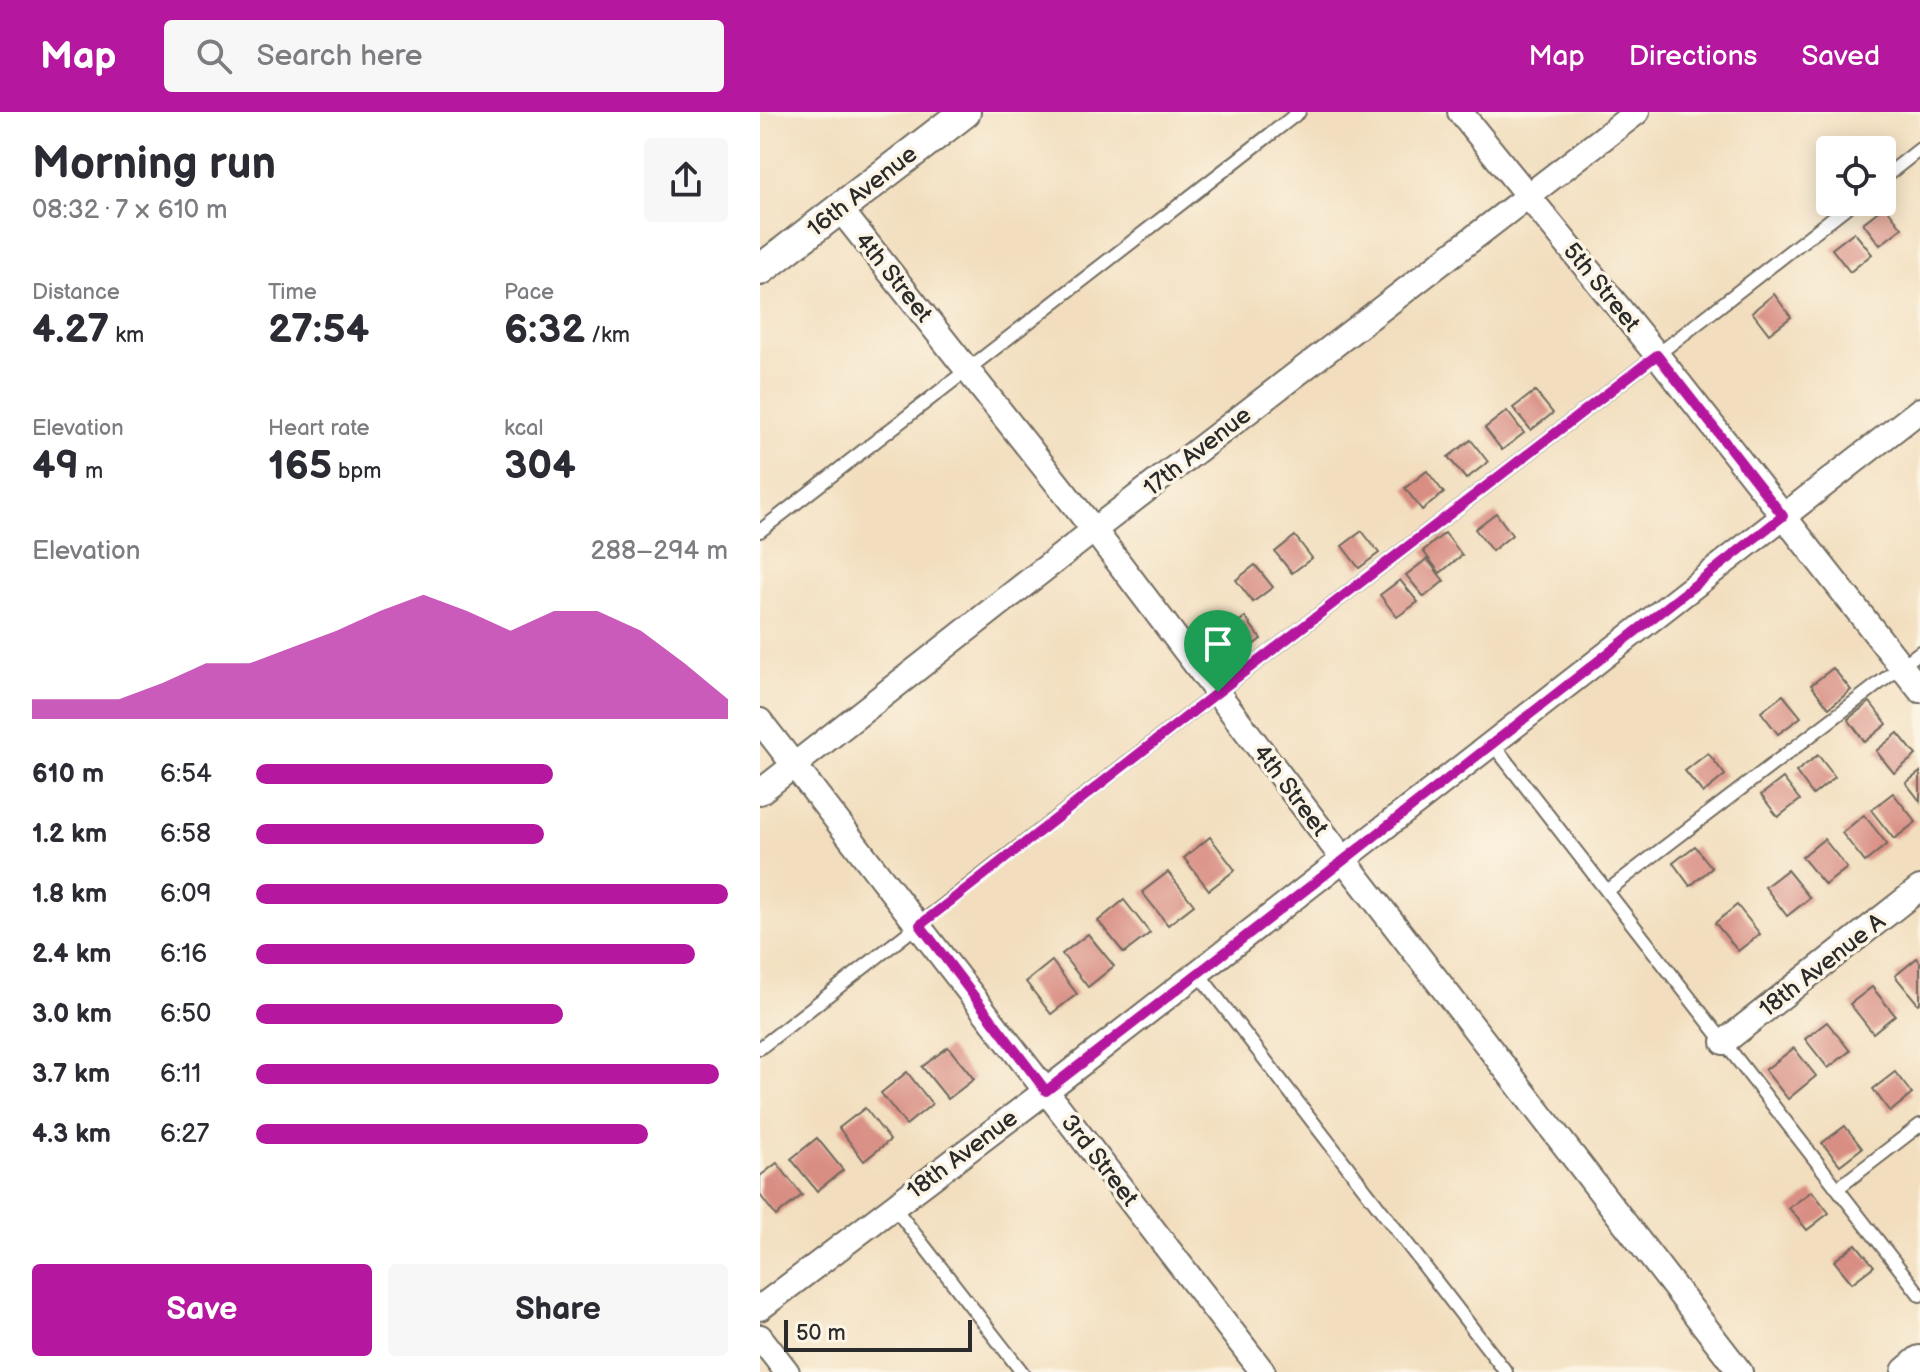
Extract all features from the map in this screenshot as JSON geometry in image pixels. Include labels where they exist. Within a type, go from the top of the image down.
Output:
[{"type":"street","name":"16th Avenue","points":[[760,270],[965,112]]},
{"type":"street","name":"5th Street","points":[[1460,112],[1783,516],[1910,659],[1920,690]]},
{"type":"street","name":"17th Avenue","points":[[760,792],[1637,112]]},
{"type":"street","name":"4th Street","points":[[840,209],[1094,530],[1344,860],[1740,1372]]},
{"type":"street","name":"18th Avenue","points":[[760,1308],[1046,1091],[1920,410]]},
{"type":"street","name":"3rd Street","points":[[760,721],[1263,1372]]},
{"type":"street","name":"18th Avenue A","points":[[1724,1042],[1920,888]]},
{"type":"street","points":[[760,1337],[787,1372]]},
{"type":"street","points":[[1907,1372],[1920,1361]]},
{"type":"lane","points":[[760,531],[1299,112]]},
{"type":"lane","points":[[1896,168],[1920,149]]},
{"type":"lane","points":[[760,1048],[1835,216]]},
{"type":"lane","points":[[1607,891],[1910,659]]},
{"type":"lane","points":[[1492,743],[1920,1295]]},
{"type":"lane","points":[[1198,973],[1506,1372]]},
{"type":"lane","points":[[1838,1188],[1920,1125]]},
{"type":"lane","points":[[893,1206],[1022,1372]]},
{"type":"building","points":[[1872,216],[1893,216],[1902,228],[1880,245],[1863,223]]},
{"type":"building","points":[[1854,232],[1872,254],[1850,272],[1832,249]]},
{"type":"building","points":[[1774,294],[1791,317],[1769,334],[1752,312]]},
{"type":"building","points":[[1535,391],[1553,413],[1531,430],[1513,408]]},
{"type":"building","points":[[1507,411],[1524,433],[1502,450],[1485,428]]},
{"type":"building","points":[[1471,440],[1488,462],[1466,479],[1448,457]]},
{"type":"building","points":[[1427,471],[1444,493],[1422,510],[1405,488]]},
{"type":"building","points":[[1496,513],[1512,535],[1492,551],[1475,529]]},
{"type":"building","points":[[1362,531],[1379,553],[1359,568],[1342,546]]},
{"type":"building","points":[[1445,533],[1462,555],[1440,573],[1423,551]]},
{"type":"building","points":[[1295,536],[1312,558],[1292,573],[1275,552]]},
{"type":"building","points":[[1427,559],[1444,581],[1424,597],[1406,575]]},
{"type":"building","points":[[1255,565],[1273,587],[1253,602],[1236,580]]},
{"type":"building","points":[[1400,580],[1418,602],[1397,617],[1380,595]]},
{"type":"building","points":[[1245,617],[1261,639],[1230,662],[1214,641]]},
{"type":"building","points":[[1833,668],[1851,690],[1829,708],[1811,685]]},
{"type":"building","points":[[1783,695],[1801,717],[1778,734],[1761,712]]},
{"type":"building","points":[[1870,702],[1887,724],[1865,742],[1848,719]]},
{"type":"building","points":[[1898,733],[1916,755],[1894,773],[1876,751]]},
{"type":"building","points":[[1708,753],[1725,775],[1703,793],[1685,771]]},
{"type":"building","points":[[1818,755],[1835,777],[1813,795],[1796,772]]},
{"type":"building","points":[[1920,772],[1920,801],[1906,783]]},
{"type":"building","points":[[1783,778],[1800,800],[1778,817],[1761,795]]},
{"type":"building","points":[[1893,793],[1916,822],[1894,839],[1871,810]]},
{"type":"building","points":[[1864,815],[1887,844],[1865,862],[1842,833]]},
{"type":"building","points":[[1210,837],[1235,870],[1209,890],[1184,858]]},
{"type":"building","points":[[1824,839],[1847,868],[1825,885],[1802,857]]},
{"type":"building","points":[[1695,846],[1712,868],[1690,886],[1673,863]]},
{"type":"building","points":[[1787,870],[1810,898],[1787,916],[1765,887]]},
{"type":"building","points":[[1168,872],[1194,905],[1168,925],[1142,892]]},
{"type":"building","points":[[1124,900],[1150,933],[1124,953],[1098,921]]},
{"type":"building","points":[[1737,905],[1760,934],[1738,951],[1715,923]]},
{"type":"building","points":[[1088,934],[1114,966],[1088,987],[1062,954]]},
{"type":"building","points":[[1917,958],[1920,962],[1918,1004],[1895,976]]},
{"type":"building","points":[[1052,961],[1077,994],[1051,1014],[1026,982]]},
{"type":"building","points":[[1872,987],[1895,1015],[1873,1033],[1850,1004]]},
{"type":"building","points":[[1827,1022],[1850,1051],[1828,1068],[1805,1039]]},
{"type":"building","points":[[948,1047],[974,1079],[948,1099],[922,1067]]},
{"type":"building","points":[[1794,1048],[1816,1076],[1788,1099],[1765,1070]]},
{"type":"building","points":[[907,1072],[932,1104],[906,1125],[881,1093]]},
{"type":"building","points":[[1895,1072],[1912,1094],[1890,1112],[1873,1089]]},
{"type":"building","points":[[865,1108],[890,1140],[864,1161],[839,1128]]},
{"type":"building","points":[[1845,1126],[1862,1148],[1840,1165],[1822,1143]]},
{"type":"building","points":[[817,1138],[843,1170],[817,1191],[791,1159]]},
{"type":"building","points":[[777,1163],[802,1195],[776,1216],[760,1195],[760,1176]]},
{"type":"building","points":[[1812,1191],[1829,1213],[1807,1230],[1789,1208]]},
{"type":"building","points":[[1856,1244],[1874,1266],[1852,1283],[1834,1261]]},
{"type":"route","points":[[1657,355],[1783,516],[1046,1091],[920,925],[1218,692],[1657,355]]}]
